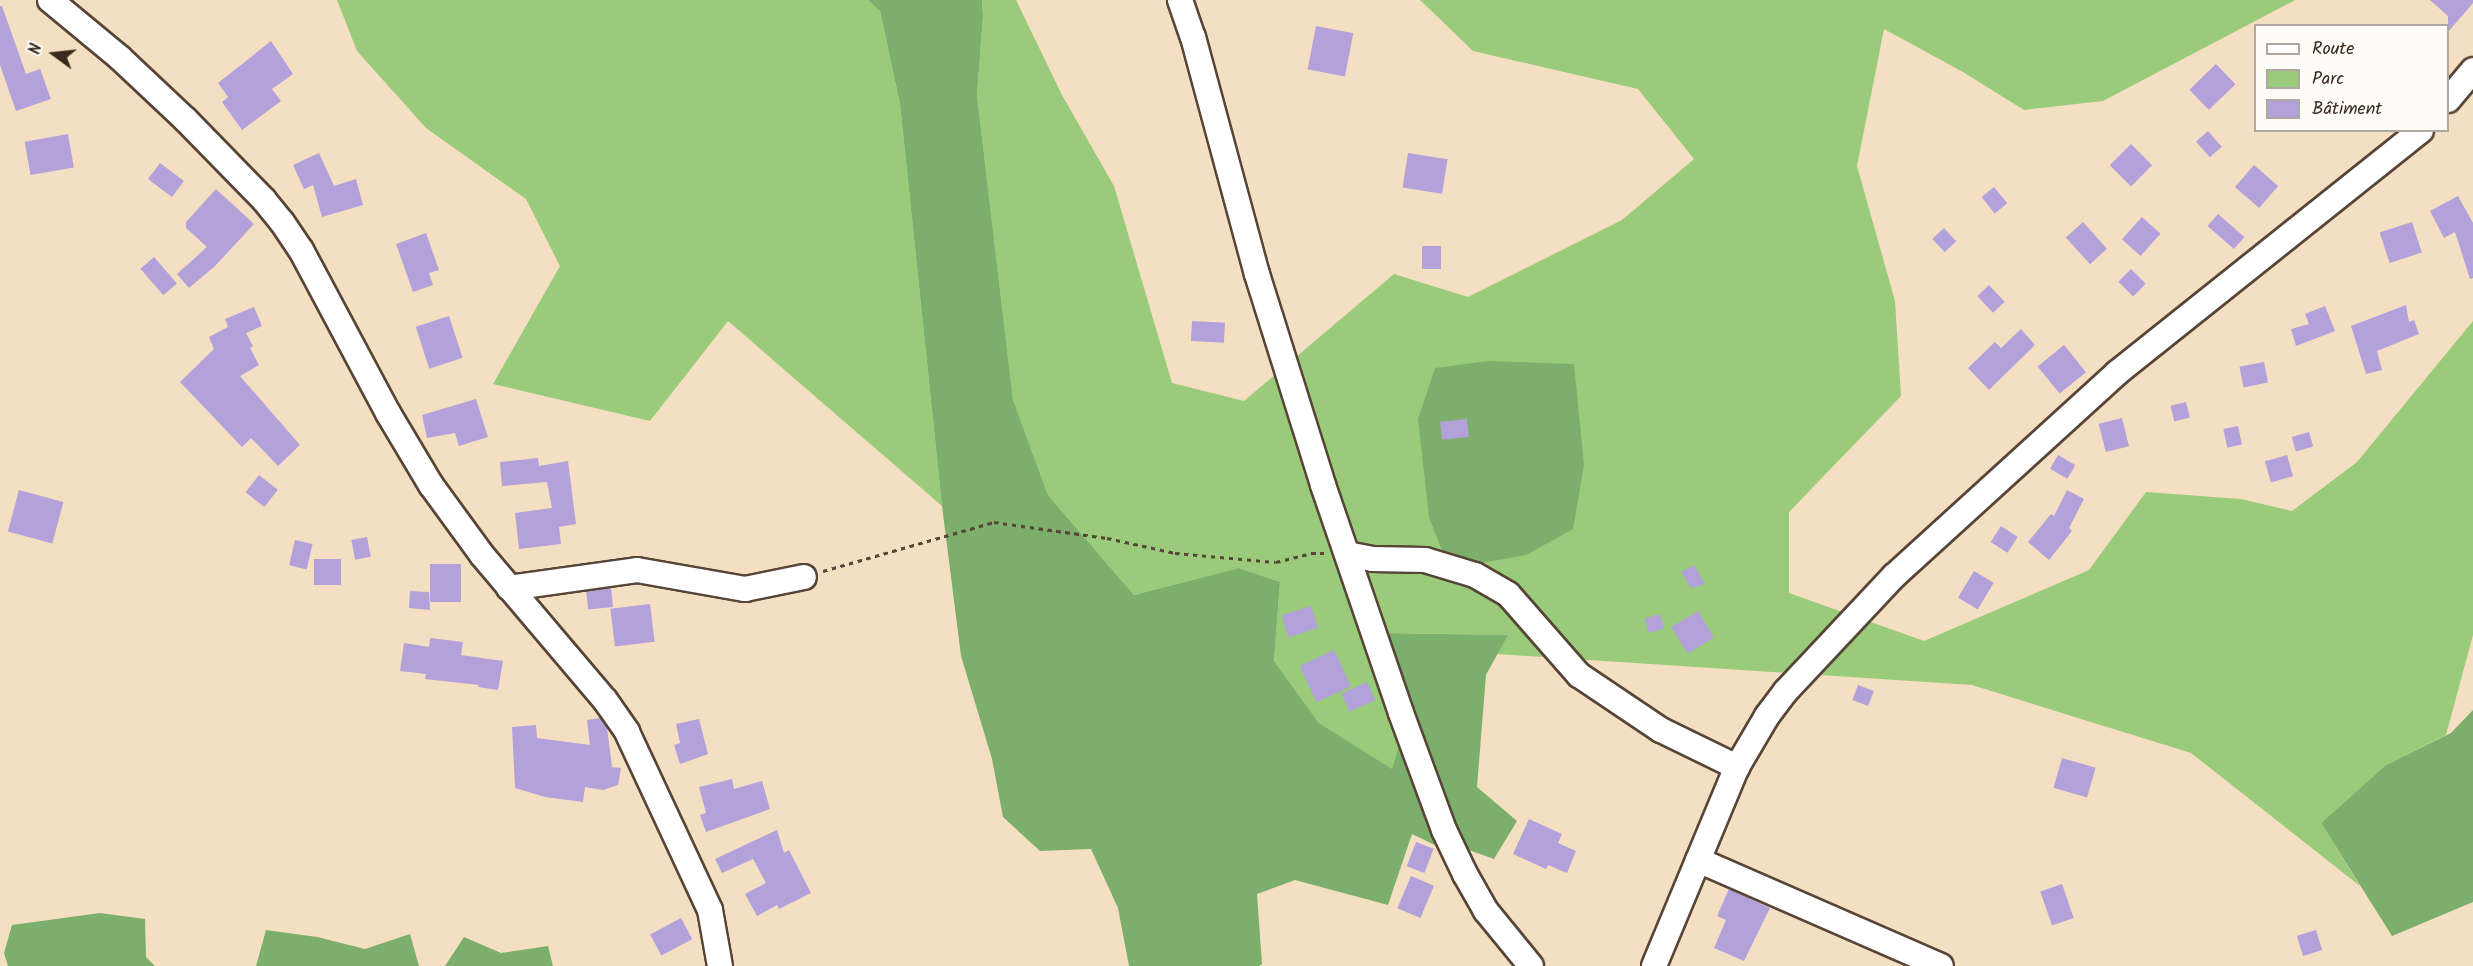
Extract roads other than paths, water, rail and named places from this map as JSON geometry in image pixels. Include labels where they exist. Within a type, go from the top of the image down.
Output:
[{"type":"street","points":[[50,0],[120,58],[169,104],[276,215],[301,250],[411,453],[444,502],[509,588],[605,700],[627,732],[710,910],[720,966]]},
{"type":"street","points":[[1180,0],[1193,37],[1257,274],[1347,554],[1444,830],[1486,911],[1531,966]]},
{"type":"street","points":[[2449,99],[2473,70]]},
{"type":"street","points":[[1654,966],[1737,767],[1767,717],[1786,691],[1894,576],[2117,373],[2418,132]]},
{"type":"street","points":[[1347,554],[1371,559],[1425,560],[1475,575],[1508,594],[1579,675],[1661,730],[1737,767]]},
{"type":"street","points":[[509,588],[637,570],[745,589],[804,577]]},
{"type":"street","points":[[1698,860],[1941,966]]}]
